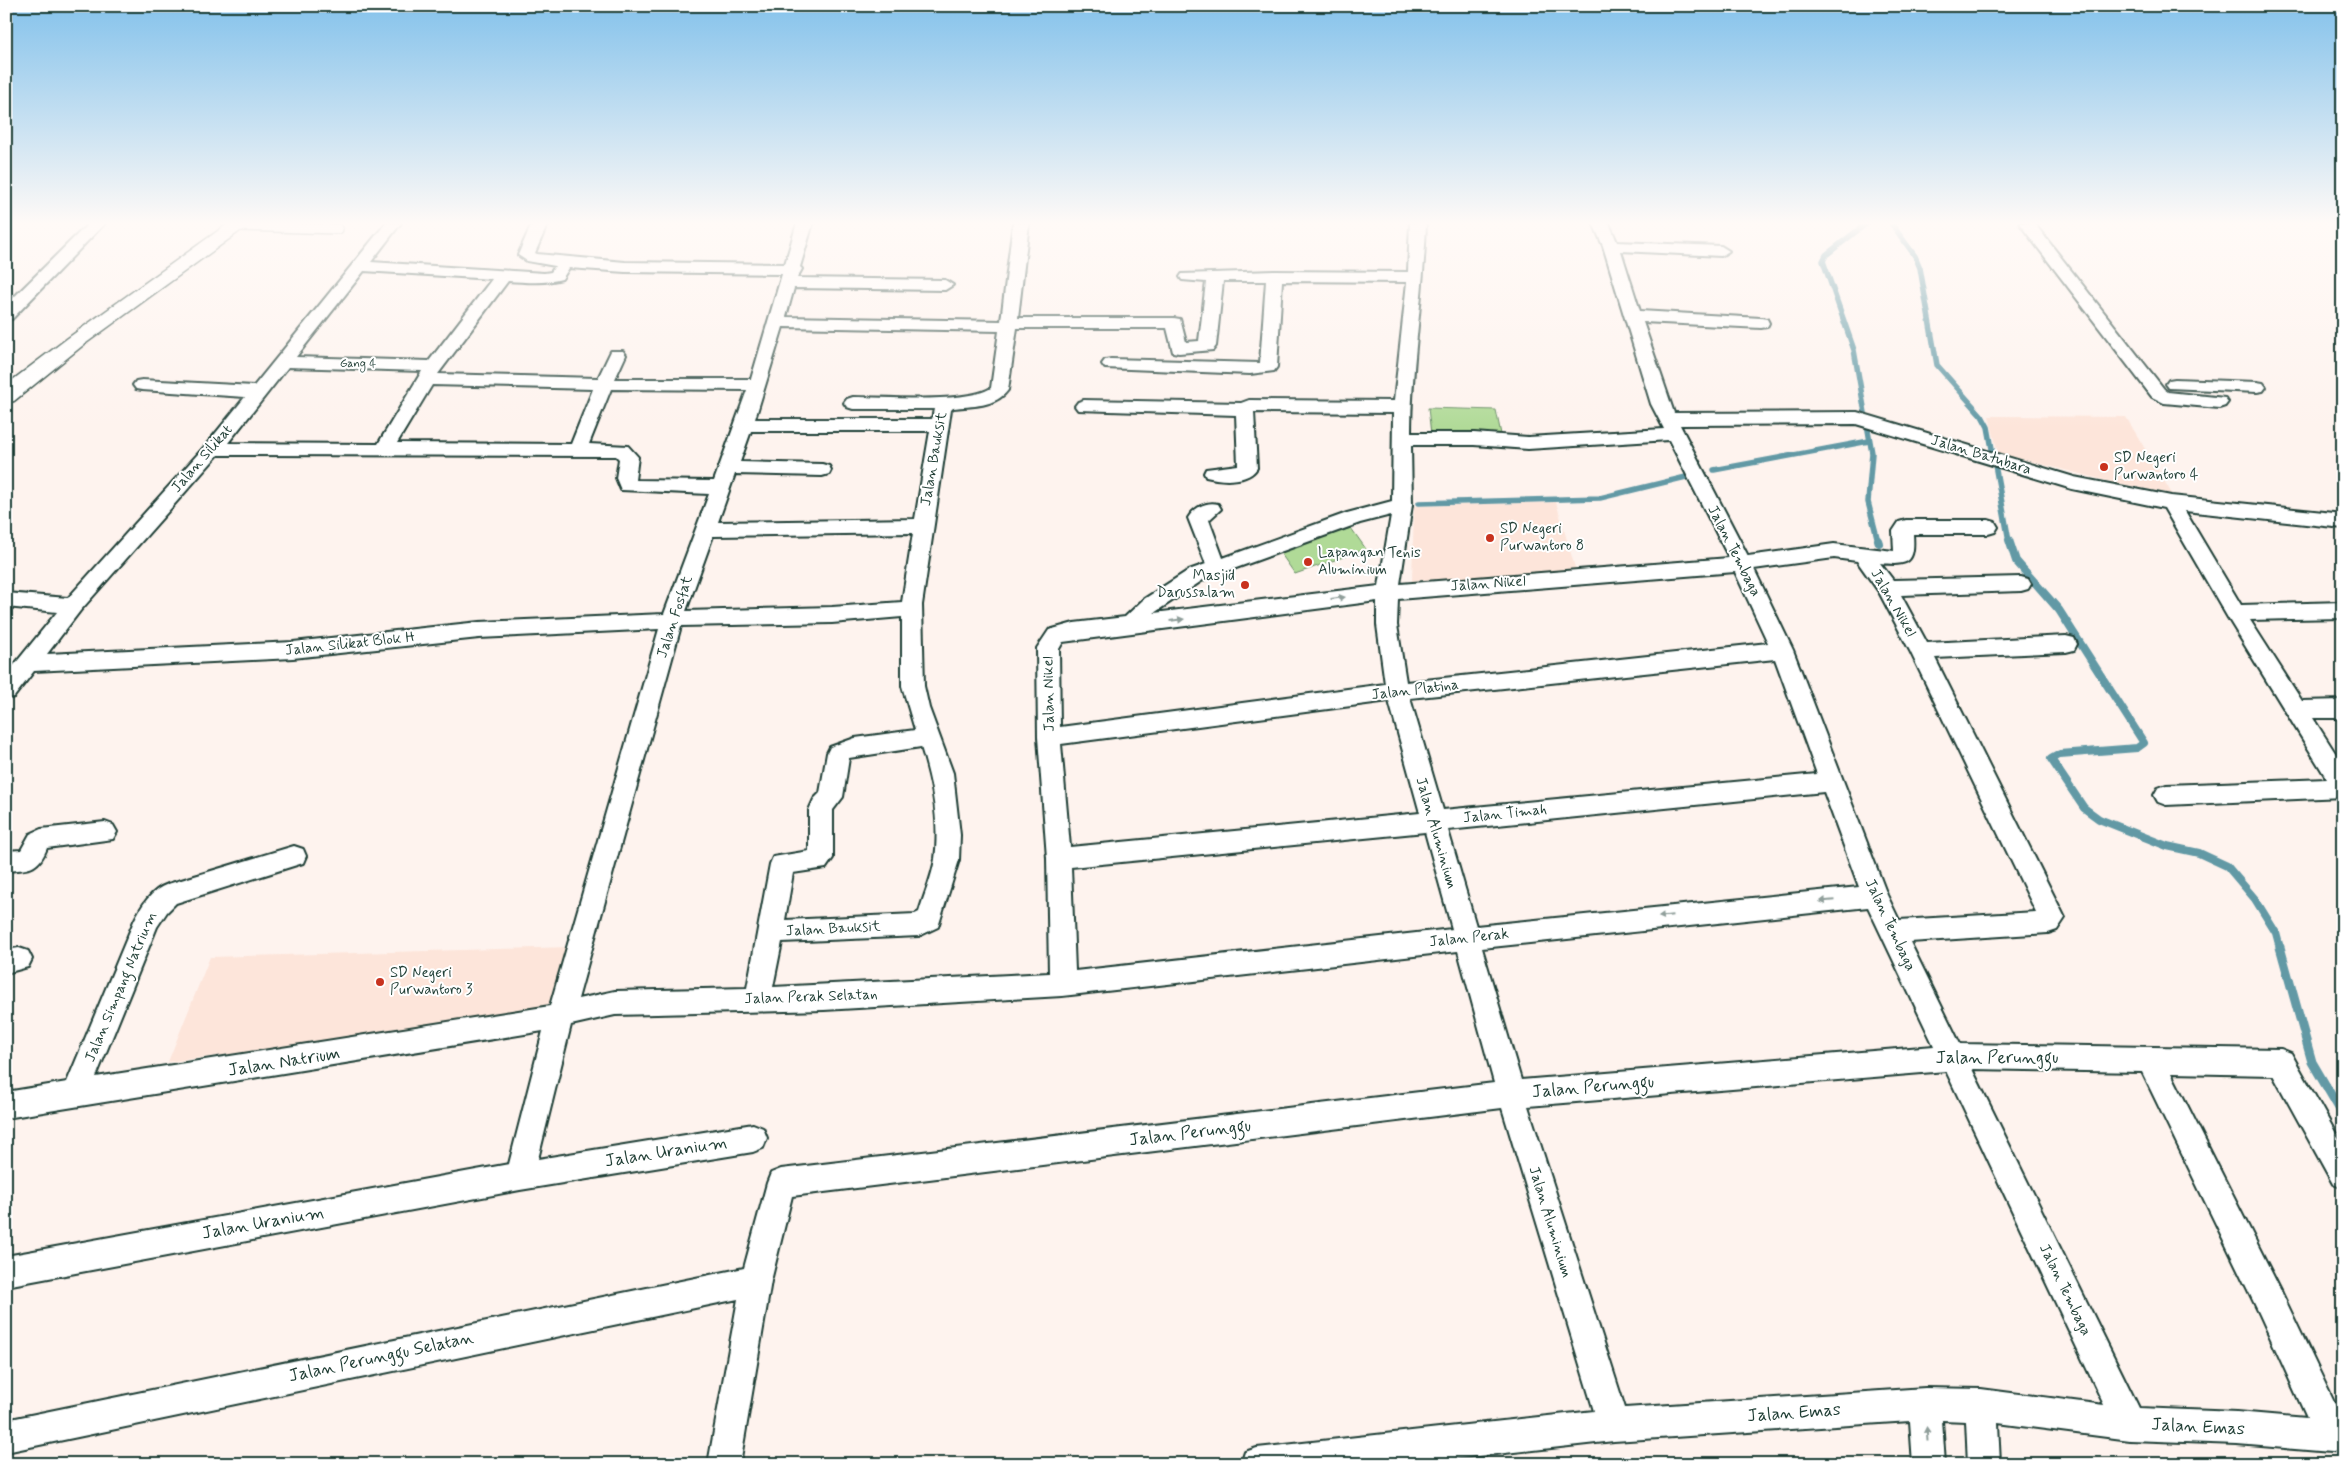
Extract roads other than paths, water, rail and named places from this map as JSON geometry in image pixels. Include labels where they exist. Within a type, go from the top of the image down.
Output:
[{"type":"main road","points":[[6,396],[75,342],[147,292]]},
{"type":"street","points":[[6,315],[30,292]]},
{"type":"street","name":"Jalan Silikat","points":[[6,691],[74,606],[213,449],[338,292]]},
{"type":"street","points":[[384,449],[430,372],[491,292]]},
{"type":"street","name":"Jalan Fosfat","points":[[560,1015],[672,620],[758,386],[786,292]]},
{"type":"street","name":"Jalan Bauksit","points":[[930,737],[902,742],[848,747],[838,753],[831,797],[822,806],[821,810],[821,858],[817,861],[782,864],[771,932],[841,927],[919,925],[929,920],[947,860],[948,835],[941,773],[930,737],[918,708],[913,686],[912,608],[923,526],[942,410],[947,402],[987,398],[999,390],[1014,292]]},
{"type":"street","points":[[777,322],[1174,323],[1179,348],[1207,346],[1213,292]]},
{"type":"street","points":[[1112,364],[1250,369],[1268,366],[1273,292]]},
{"type":"street","name":"Jalan Aluminium","points":[[1414,292],[1402,407],[1402,505],[1388,592],[1387,625],[1397,692],[1432,821],[1511,1094],[1614,1425]]},
{"type":"street","points":[[1626,292],[1660,404],[1670,426]]},
{"type":"street","points":[[2079,292],[2164,397],[2218,402]]},
{"type":"street","points":[[1634,316],[1761,323]]},
{"type":"street","points":[[577,451],[616,355]]},
{"type":"street","name":"Gang 4","points":[[282,362],[604,384],[758,386]]},
{"type":"street","points":[[2150,382],[2257,387]]},
{"type":"street","points":[[142,385],[259,392]]},
{"type":"street","points":[[853,403],[947,402]]},
{"type":"street","points":[[1084,406],[1402,407]]},
{"type":"street","points":[[1213,473],[1237,473],[1248,468],[1245,408]]},
{"type":"street","name":"Jalan Batubara","points":[[1403,439],[1474,439],[1528,444],[1670,426],[1857,418],[1876,422],[2072,483],[2171,503],[2343,521]]},
{"type":"street","points":[[744,425],[940,425]]},
{"type":"street","name":"Jalan Tembaga","points":[[1670,426],[1742,564],[1782,650],[1875,896],[2130,1424]]},
{"type":"street","points":[[213,449],[624,452],[629,456],[626,484],[632,488],[721,488]]},
{"type":"street","points":[[729,468],[822,470]]},
{"type":"street","points":[[2166,795],[2343,786],[2234,613],[2171,503]]},
{"type":"street","points":[[1129,626],[1151,604],[1196,575],[1354,518],[1402,505]]},
{"type":"street","points":[[1211,509],[1198,518],[1217,567]]},
{"type":"street","points":[[706,529],[923,526]]},
{"type":"street","points":[[1864,555],[1898,558],[1902,556],[1903,531],[1906,527],[1988,527]]},
{"type":"street","name":"Jalan Nikel","points":[[1062,984],[1059,858],[1050,737],[1048,648],[1056,636],[1074,632],[1388,592],[1742,564],[1834,551],[1864,555],[1887,588],[1921,651],[2052,915],[2052,920],[2048,922],[1892,932]]},
{"type":"street","points":[[1887,588],[2021,584]]},
{"type":"street","points":[[6,600],[74,606]]},
{"type":"street","name":"Jalan Silikat Blok H","points":[[29,663],[293,650],[479,630],[832,614],[912,608]]},
{"type":"street","points":[[2234,613],[2343,610]]},
{"type":"street","points":[[1921,651],[2066,644]]},
{"type":"street","name":"Jalan Platina","points":[[1050,737],[1397,692],[1782,650]]},
{"type":"street","points":[[2296,710],[2343,709]]},
{"type":"street","name":"Jalan Timah","points":[[1059,858],[1831,782]]},
{"type":"street","points":[[6,861],[32,856],[36,843],[41,839],[105,832]]},
{"type":"street","name":"Jalan Simpang Natrium","points":[[76,1094],[147,921],[158,904],[168,895],[294,856]]},
{"type":"street","name":"Jalan Perak","points":[[1062,984],[1705,912],[1875,896]]},
{"type":"street","points":[[758,999],[771,932]]},
{"type":"street","name":"Jalan Perak Selatan","points":[[560,1015],[615,1003],[824,998],[1062,984]]},
{"type":"street","points":[[520,1176],[560,1015]]},
{"type":"street","name":"Jalan Natrium","points":[[6,1105],[338,1054],[560,1015]]},
{"type":"street","name":"Jalan Perunggu","points":[[756,1281],[781,1184],[1511,1094],[1952,1058],[2281,1062],[2343,1174]]},
{"type":"street","points":[[2150,1059],[2338,1437]]},
{"type":"street","name":"Jalan Uranium","points":[[6,1271],[520,1176],[753,1138]]},
{"type":"street","points":[[724,1464],[756,1281]]},
{"type":"street","name":"Jalan Perunggu Selatan","points":[[6,1436],[706,1289],[756,1281]]},
{"type":"street","points":[[1925,1404],[1929,1464]]},
{"type":"street","name":"Jalan Emas","points":[[1256,1464],[1299,1461],[1614,1425],[1925,1404],[1981,1405],[2130,1424],[2237,1428],[2338,1437]]},
{"type":"street","points":[[1981,1405],[1984,1464]]},
{"type":"waterway","points":[[1834,292],[1854,350],[1872,453],[1868,502],[1878,541]]},
{"type":"waterway","points":[[1924,292],[1937,365],[1982,416],[1988,427],[2009,541]]},
{"type":"waterway","points":[[1714,470],[1869,441]]},
{"type":"waterway","points":[[1419,503],[1600,498],[1686,477]]},
{"type":"waterway","points":[[2009,540],[2016,561],[2059,610],[2144,743],[2137,748],[2060,754],[2051,759],[2084,808],[2099,819],[2167,846],[2199,853],[2227,866],[2255,899],[2276,933],[2280,948]]},
{"type":"waterway","points":[[2280,947],[2312,1062],[2343,1115]]},
{"type":"place","name":"SD Negeri Purwantoro 4","points":[[2104,467]]},
{"type":"place","name":"SD Negeri Purwantoro 8","points":[[1490,538]]},
{"type":"place","name":"Lapangan Tenis Aluminium","points":[[1308,562]]},
{"type":"place","name":"Masjid Darussalam","points":[[1245,585]]},
{"type":"place","name":"SD Negeri Purwantoro 3","points":[[380,982]]}]
